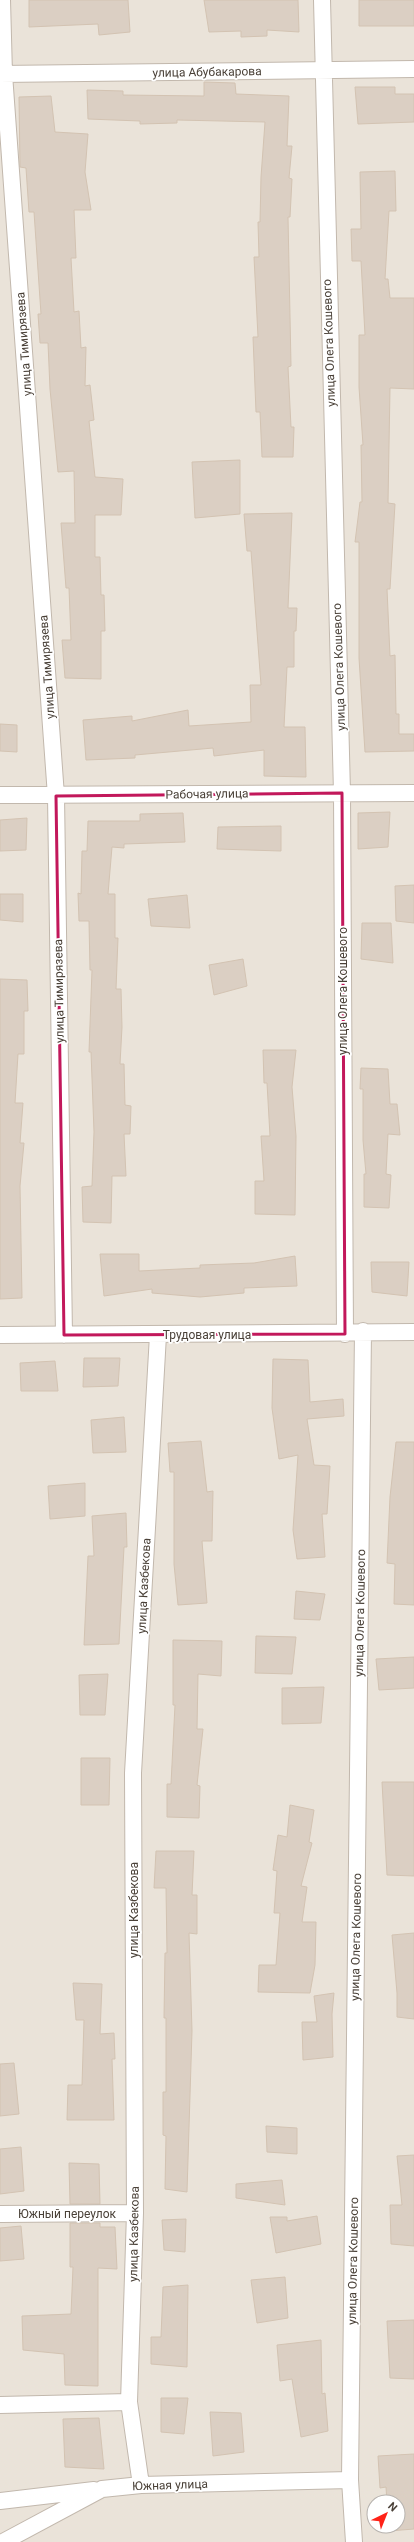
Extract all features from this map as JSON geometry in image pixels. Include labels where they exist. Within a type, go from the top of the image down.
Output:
[{"type":"street","name":"улица Тимирязева","points":[[2,0],[2,74],[56,796],[64,1335]]},
{"type":"street","name":"улица Олега Кошевого","points":[[322,0],[322,71],[342,793],[345,1334]]},
{"type":"street","name":"улица Абубакарова","points":[[2,74],[414,69]]},
{"type":"street","name":"Рабочая улица","points":[[0,795],[56,796],[414,793]]},
{"type":"street","name":"улица Олега Кошевого","points":[[354,2542],[350,2480],[363,1331]]},
{"type":"street","name":"Трудовая улица","points":[[0,1335],[345,1334],[363,1331],[414,1332]]},
{"type":"street","name":"улица Казбекова","points":[[141,2485],[129,2402],[135,2213],[133,1773],[158,1335]]},
{"type":"street","name":"Южный переулок","points":[[0,2214],[135,2213]]},
{"type":"street","points":[[0,2405],[129,2402]]},
{"type":"street","name":"Южная улица","points":[[3,2542],[102,2489],[141,2485],[350,2480]]},
{"type":"street","points":[[0,2501],[102,2489]]},
{"type":"highlighted area","points":[[342,793],[345,1334],[64,1335],[56,796]]},
{"type":"shaded area","points":[[0,0],[414,0],[414,2542],[0,2542]]},
{"type":"building","points":[[29,0],[128,0],[130,32],[99,35],[98,24],[29,27]]},
{"type":"building","points":[[204,0],[298,0],[299,32],[267,30],[267,36],[241,37],[241,31],[209,32]]},
{"type":"building","points":[[359,0],[414,0],[414,26],[359,26]]},
{"type":"building","points":[[204,82],[235,83],[236,94],[289,96],[287,146],[292,146],[289,178],[292,179],[290,217],[288,217],[291,366],[288,367],[291,427],[294,427],[293,457],[262,457],[260,412],[256,412],[253,337],[258,337],[254,257],[259,257],[258,222],[260,222],[261,177],[265,122],[177,120],[177,123],[140,124],[140,121],[88,119],[87,90],[123,91],[123,95],[204,96]]},
{"type":"building","points":[[355,87],[395,87],[395,94],[414,94],[414,122],[358,124]]},
{"type":"building","points":[[51,96],[55,132],[88,134],[85,172],[91,210],[74,210],[76,258],[71,258],[74,312],[79,311],[81,348],[86,347],[85,386],[90,385],[94,420],[89,421],[95,477],[123,479],[121,515],[95,515],[95,557],[100,557],[101,595],[104,595],[105,631],[101,631],[101,679],[65,678],[62,640],[71,640],[69,588],[66,588],[61,523],[75,523],[74,471],[58,472],[50,389],[48,343],[40,343],[38,314],[41,314],[34,212],[29,212],[26,168],[20,167],[19,97]]},
{"type":"building","points":[[395,171],[396,211],[389,211],[385,279],[388,279],[390,298],[414,298],[414,389],[390,388],[388,503],[395,504],[390,589],[387,589],[390,656],[395,655],[396,714],[399,714],[399,734],[414,734],[414,751],[365,752],[359,658],[359,542],[355,542],[360,502],[362,502],[361,445],[363,445],[359,387],[359,335],[365,335],[361,261],[352,261],[351,229],[361,229],[360,172]]},
{"type":"building","points":[[240,460],[240,514],[195,518],[192,462]]},
{"type":"building","points":[[292,513],[288,608],[297,608],[296,631],[294,631],[294,667],[287,667],[284,727],[305,727],[306,777],[264,776],[264,750],[214,756],[213,748],[135,755],[135,758],[86,760],[83,720],[132,716],[132,721],[188,710],[189,726],[251,722],[250,685],[261,685],[251,551],[247,551],[244,514]]},
{"type":"building","points":[[0,724],[17,725],[17,752],[0,751]]},
{"type":"building","points":[[390,812],[388,847],[358,849],[358,813]]},
{"type":"building","points":[[183,813],[185,842],[124,844],[124,848],[112,847],[108,894],[115,894],[115,938],[118,938],[116,989],[121,989],[122,1027],[120,1064],[124,1064],[125,1105],[131,1106],[130,1134],[124,1134],[126,1176],[112,1176],[111,1223],[83,1222],[82,1187],[92,1186],[94,1132],[91,1052],[89,1052],[92,970],[90,970],[89,921],[79,921],[78,893],[81,894],[82,851],[87,851],[88,821],[140,821],[140,814]]},
{"type":"building","points":[[27,818],[26,850],[0,851],[0,820]]},
{"type":"building","points":[[281,826],[281,851],[217,849],[218,827]]},
{"type":"building","points":[[414,885],[414,923],[396,921],[395,886]]},
{"type":"building","points":[[0,894],[23,894],[23,922],[0,920]]},
{"type":"building","points":[[187,895],[190,928],[151,926],[148,899]]},
{"type":"building","points":[[362,923],[391,923],[393,963],[361,959]]},
{"type":"building","points":[[243,959],[247,986],[214,995],[209,965]]},
{"type":"building","points":[[0,979],[27,980],[28,1011],[24,1011],[24,1054],[18,1054],[15,1103],[23,1103],[20,1143],[24,1143],[20,1186],[22,1298],[0,1299]]},
{"type":"building","points":[[263,1050],[296,1050],[292,1087],[296,1136],[295,1215],[255,1214],[255,1181],[264,1181],[261,1136],[270,1136],[267,1083],[264,1083]]},
{"type":"building","points":[[361,1068],[388,1069],[390,1104],[397,1104],[400,1135],[388,1134],[386,1174],[391,1175],[389,1208],[364,1207],[364,1174],[366,1174],[363,1140],[363,1089],[360,1089]]},
{"type":"building","points":[[100,1254],[139,1254],[139,1271],[200,1268],[200,1265],[254,1263],[295,1256],[297,1286],[244,1288],[244,1293],[200,1297],[152,1293],[152,1289],[104,1296]]},
{"type":"building","points":[[371,1262],[409,1262],[407,1296],[372,1292]]},
{"type":"building","points":[[84,1358],[120,1358],[118,1386],[83,1387]]},
{"type":"building","points":[[273,1359],[308,1360],[310,1402],[343,1399],[344,1416],[307,1419],[314,1465],[330,1466],[327,1514],[322,1514],[325,1557],[297,1559],[293,1530],[298,1455],[279,1459],[272,1408]]},
{"type":"building","points":[[55,1361],[58,1391],[21,1391],[20,1363]]},
{"type":"building","points":[[124,1417],[126,1452],[93,1453],[91,1420]]},
{"type":"building","points":[[201,1441],[207,1492],[213,1491],[212,1541],[202,1541],[207,1603],[178,1605],[174,1564],[174,1472],[170,1472],[168,1443]]},
{"type":"building","points":[[396,1442],[414,1442],[414,1605],[394,1604],[395,1564],[387,1563],[390,1497]]},
{"type":"building","points":[[85,1483],[85,1516],[50,1519],[48,1486]]},
{"type":"building","points":[[126,1513],[127,1547],[124,1547],[119,1644],[84,1645],[88,1556],[94,1556],[92,1516]]},
{"type":"building","points":[[296,1591],[325,1594],[320,1620],[294,1619]]},
{"type":"building","points":[[256,1636],[296,1637],[292,1674],[255,1673]]},
{"type":"building","points":[[173,1640],[222,1641],[221,1676],[198,1674],[197,1729],[203,1729],[197,1785],[200,1786],[199,1818],[167,1817],[167,1784],[171,1784],[175,1705],[173,1705]]},
{"type":"building","points":[[414,1657],[414,1688],[379,1690],[376,1659]]},
{"type":"building","points":[[108,1674],[105,1715],[80,1715],[79,1675]]},
{"type":"building","points":[[324,1687],[321,1723],[282,1724],[282,1688]]},
{"type":"building","points":[[81,1758],[110,1758],[109,1805],[81,1805]]},
{"type":"building","points":[[382,1782],[414,1782],[414,1876],[387,1875]]},
{"type":"building","points":[[290,1805],[314,1810],[309,1842],[312,1843],[301,1886],[307,1887],[302,1922],[316,1922],[315,1965],[310,1993],[258,1992],[259,1965],[276,1965],[280,1913],[274,1913],[277,1871],[273,1870],[278,1835],[287,1837]]},
{"type":"building","points":[[156,1851],[194,1851],[192,1895],[197,1895],[197,1934],[189,1933],[192,2031],[187,2192],[165,2189],[166,2136],[163,2135],[163,2092],[166,2092],[166,2018],[164,2018],[165,1953],[167,1953],[166,1888],[154,1888]]},
{"type":"building","points":[[414,1933],[414,2019],[397,2017],[397,1993],[392,1935]]},
{"type":"building","points":[[73,1983],[102,1984],[100,2034],[114,2033],[115,2059],[112,2059],[114,2120],[67,2120],[68,2085],[82,2085],[84,2020],[76,2020]]},
{"type":"building","points":[[334,1993],[332,2014],[333,2057],[303,2060],[302,2022],[317,2022],[314,1996]]},
{"type":"building","points":[[14,2063],[19,2114],[0,2116],[0,2064]]},
{"type":"building","points":[[266,2126],[297,2128],[297,2154],[267,2152]]},
{"type":"building","points":[[21,2147],[24,2191],[0,2194],[0,2149]]},
{"type":"building","points":[[414,2155],[414,2246],[391,2244],[390,2205],[402,2205],[397,2156]]},
{"type":"building","points":[[69,2163],[99,2164],[100,2204],[70,2204]]},
{"type":"building","points":[[282,2180],[285,2205],[236,2198],[236,2184]]},
{"type":"building","points":[[317,2216],[321,2244],[276,2253],[270,2217],[287,2217],[287,2221]]},
{"type":"building","points":[[186,2219],[185,2252],[164,2250],[162,2220]]},
{"type":"building","points":[[70,2223],[100,2223],[100,2227],[115,2227],[117,2269],[98,2268],[98,2386],[65,2385],[64,2354],[23,2350],[22,2316],[71,2314],[73,2267],[70,2267]]},
{"type":"building","points":[[21,2226],[24,2259],[0,2261],[0,2228]]},
{"type":"building","points":[[285,2277],[288,2318],[257,2323],[251,2280]]},
{"type":"building","points":[[188,2285],[187,2367],[151,2364],[151,2337],[161,2337],[163,2287]]},
{"type":"building","points":[[414,2320],[414,2379],[390,2378],[387,2321]]},
{"type":"building","points":[[321,2340],[322,2394],[325,2393],[328,2431],[301,2437],[292,2379],[280,2381],[277,2345]]},
{"type":"building","points":[[161,2398],[188,2398],[184,2434],[161,2432]]},
{"type":"building","points":[[210,2412],[241,2413],[244,2452],[213,2456]]},
{"type":"building","points":[[99,2418],[104,2469],[65,2467],[63,2419]]},
{"type":"building","points":[[414,2454],[414,2529],[406,2530],[406,2494],[386,2494],[386,2487],[380,2488],[378,2456]]}]
